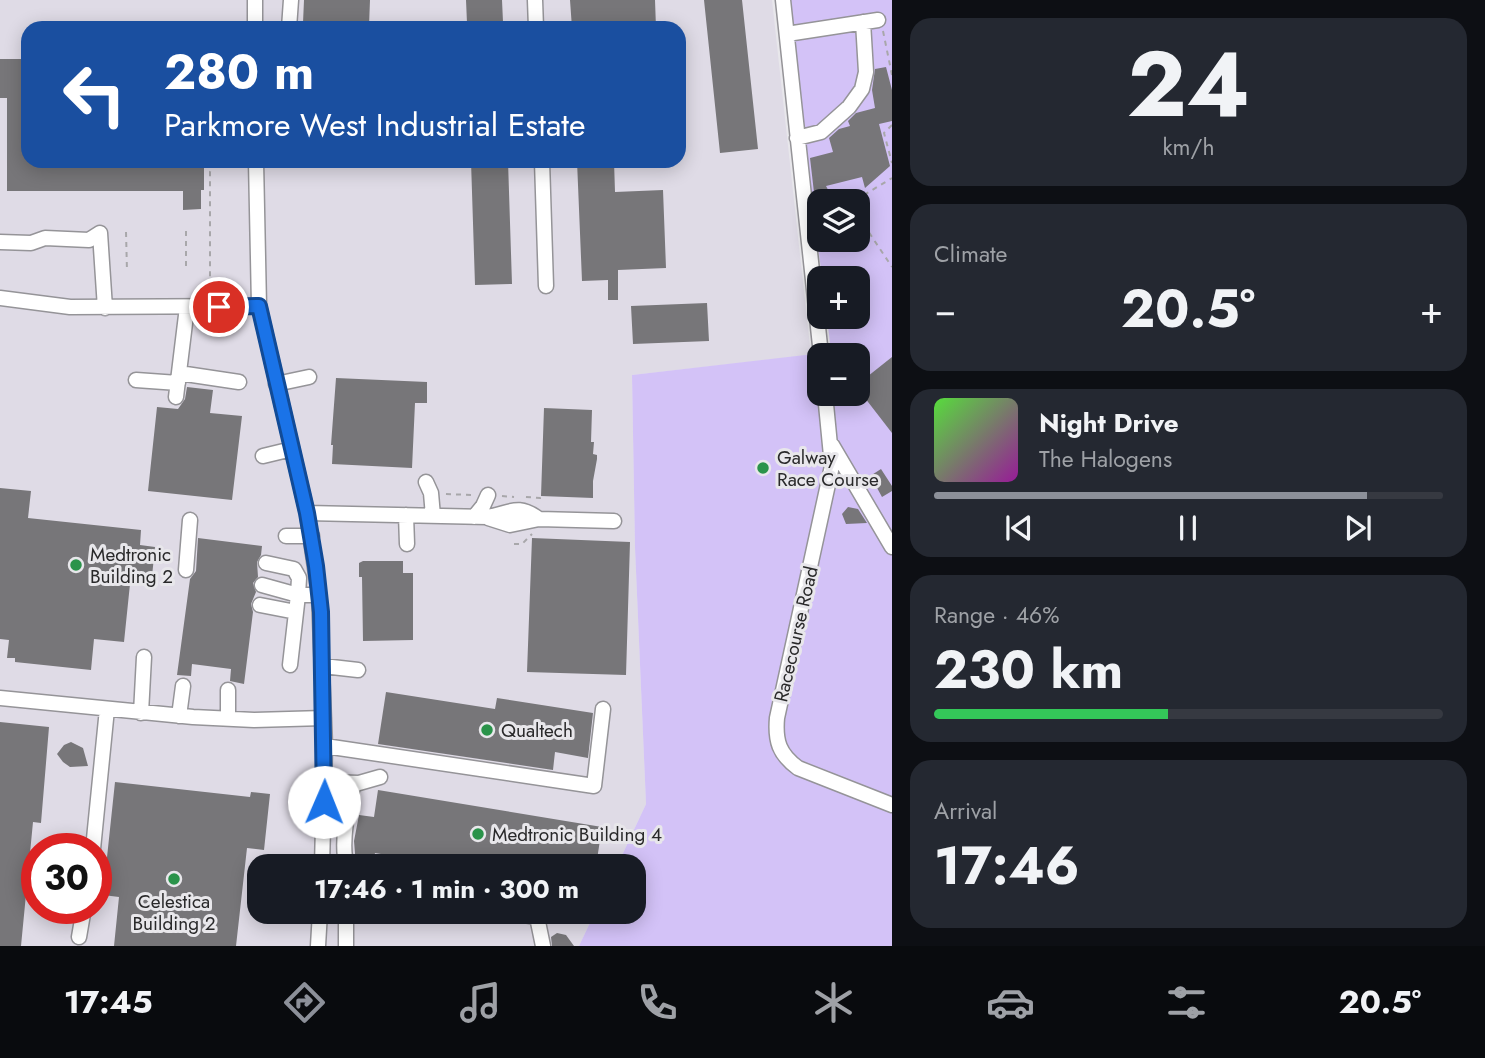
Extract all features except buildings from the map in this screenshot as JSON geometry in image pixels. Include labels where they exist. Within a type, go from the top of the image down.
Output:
[{"type":"street","points":[[255,0],[256,21]]},
{"type":"street","points":[[290,21],[291,0]]},
{"type":"street","points":[[535,0],[536,21]]},
{"type":"street","points":[[783,0],[820,343]]},
{"type":"street","points":[[786,34],[863,22],[881,25]]},
{"type":"street","points":[[797,138],[821,132],[849,107],[862,89],[866,72],[863,22]]},
{"type":"street","points":[[256,168],[259,306],[312,536],[320,595],[325,746],[322,854]]},
{"type":"street","points":[[542,168],[547,286]]},
{"type":"street","points":[[0,242],[31,243],[45,238],[89,240],[100,233],[105,307]]},
{"type":"street","points":[[0,298],[70,307],[259,306]]},
{"type":"street","points":[[177,384],[187,307]]},
{"type":"street","points":[[276,384],[309,377]]},
{"type":"street","points":[[136,380],[177,384],[239,382]]},
{"type":"street","name":"Racecourse Road","points":[[826,406],[832,466],[777,718],[777,744],[788,760],[799,768],[892,805]]},
{"type":"street","points":[[830,441],[892,547]]},
{"type":"street","points":[[263,456],[292,449]]},
{"type":"street","points":[[426,482],[431,493],[433,516]]},
{"type":"street","points":[[481,517],[488,495]]},
{"type":"street","points":[[307,513],[481,517],[510,525],[539,519],[614,521]]},
{"type":"street","points":[[406,515],[407,544]]},
{"type":"street","points":[[186,570],[190,520]]},
{"type":"street","points":[[286,536],[312,536]]},
{"type":"street","points":[[266,563],[294,569],[299,578],[290,665]]},
{"type":"street","points":[[262,585],[298,595],[320,595]]},
{"type":"street","points":[[260,605],[296,612]]},
{"type":"street","points":[[141,713],[144,657]]},
{"type":"street","points":[[323,666],[358,670]]},
{"type":"street","points":[[179,716],[183,686]]},
{"type":"street","points":[[228,690],[228,719]]},
{"type":"street","points":[[0,698],[179,716],[228,719],[324,718]]},
{"type":"street","points":[[95,833],[107,709]]},
{"type":"street","points":[[325,746],[594,786],[603,709]]},
{"type":"street","points":[[325,782],[354,783],[380,777]]},
{"type":"street","points":[[346,854],[349,800],[354,783]]},
{"type":"street","points":[[79,937],[81,924]]},
{"type":"street","points":[[318,946],[319,924]]},
{"type":"street","points":[[346,924],[346,946]]},
{"type":"street","points":[[538,924],[543,946]]},
{"type":"path","points":[[881,25],[892,75]]},
{"type":"path","points":[[892,125],[884,134],[892,163]]},
{"type":"path","points":[[212,168],[210,272],[211,287],[219,298],[219,307]]},
{"type":"path","points":[[870,191],[892,178]]},
{"type":"path","points":[[204,230],[210,230]]},
{"type":"path","points":[[186,231],[186,271]]},
{"type":"path","points":[[126,232],[127,271]]},
{"type":"path","points":[[870,234],[892,267]]},
{"type":"path","points":[[205,271],[210,272]]},
{"type":"shaded area","points":[[0,0],[772,0],[810,343],[807,343],[807,355],[632,375],[635,548],[646,804],[623,854],[247,854],[247,924],[589,924],[579,946],[0,946]]},
{"type":"shaded area","name":"Galway Race Course","points":[[788,0],[892,0],[892,946],[579,946],[589,924],[646,924],[646,854],[623,854],[646,804],[635,548],[632,375],[807,355],[807,406],[870,406],[870,343],[830,343],[828,329],[870,329],[870,266],[821,266],[819,252],[870,252],[870,189],[811,189]]},
{"type":"place","name":"Galway Race Course","points":[[763,468]]},
{"type":"place","name":"Medtronic Building 2","points":[[76,565]]},
{"type":"place","name":"Qualtech","points":[[487,730]]},
{"type":"place","name":"Medtronic Building 4","points":[[478,834]]},
{"type":"place","name":"Celestica Building 2","points":[[174,879]]},
{"type":"route","points":[[219,307],[259,306],[312,536],[321,612],[324,802]]}]
